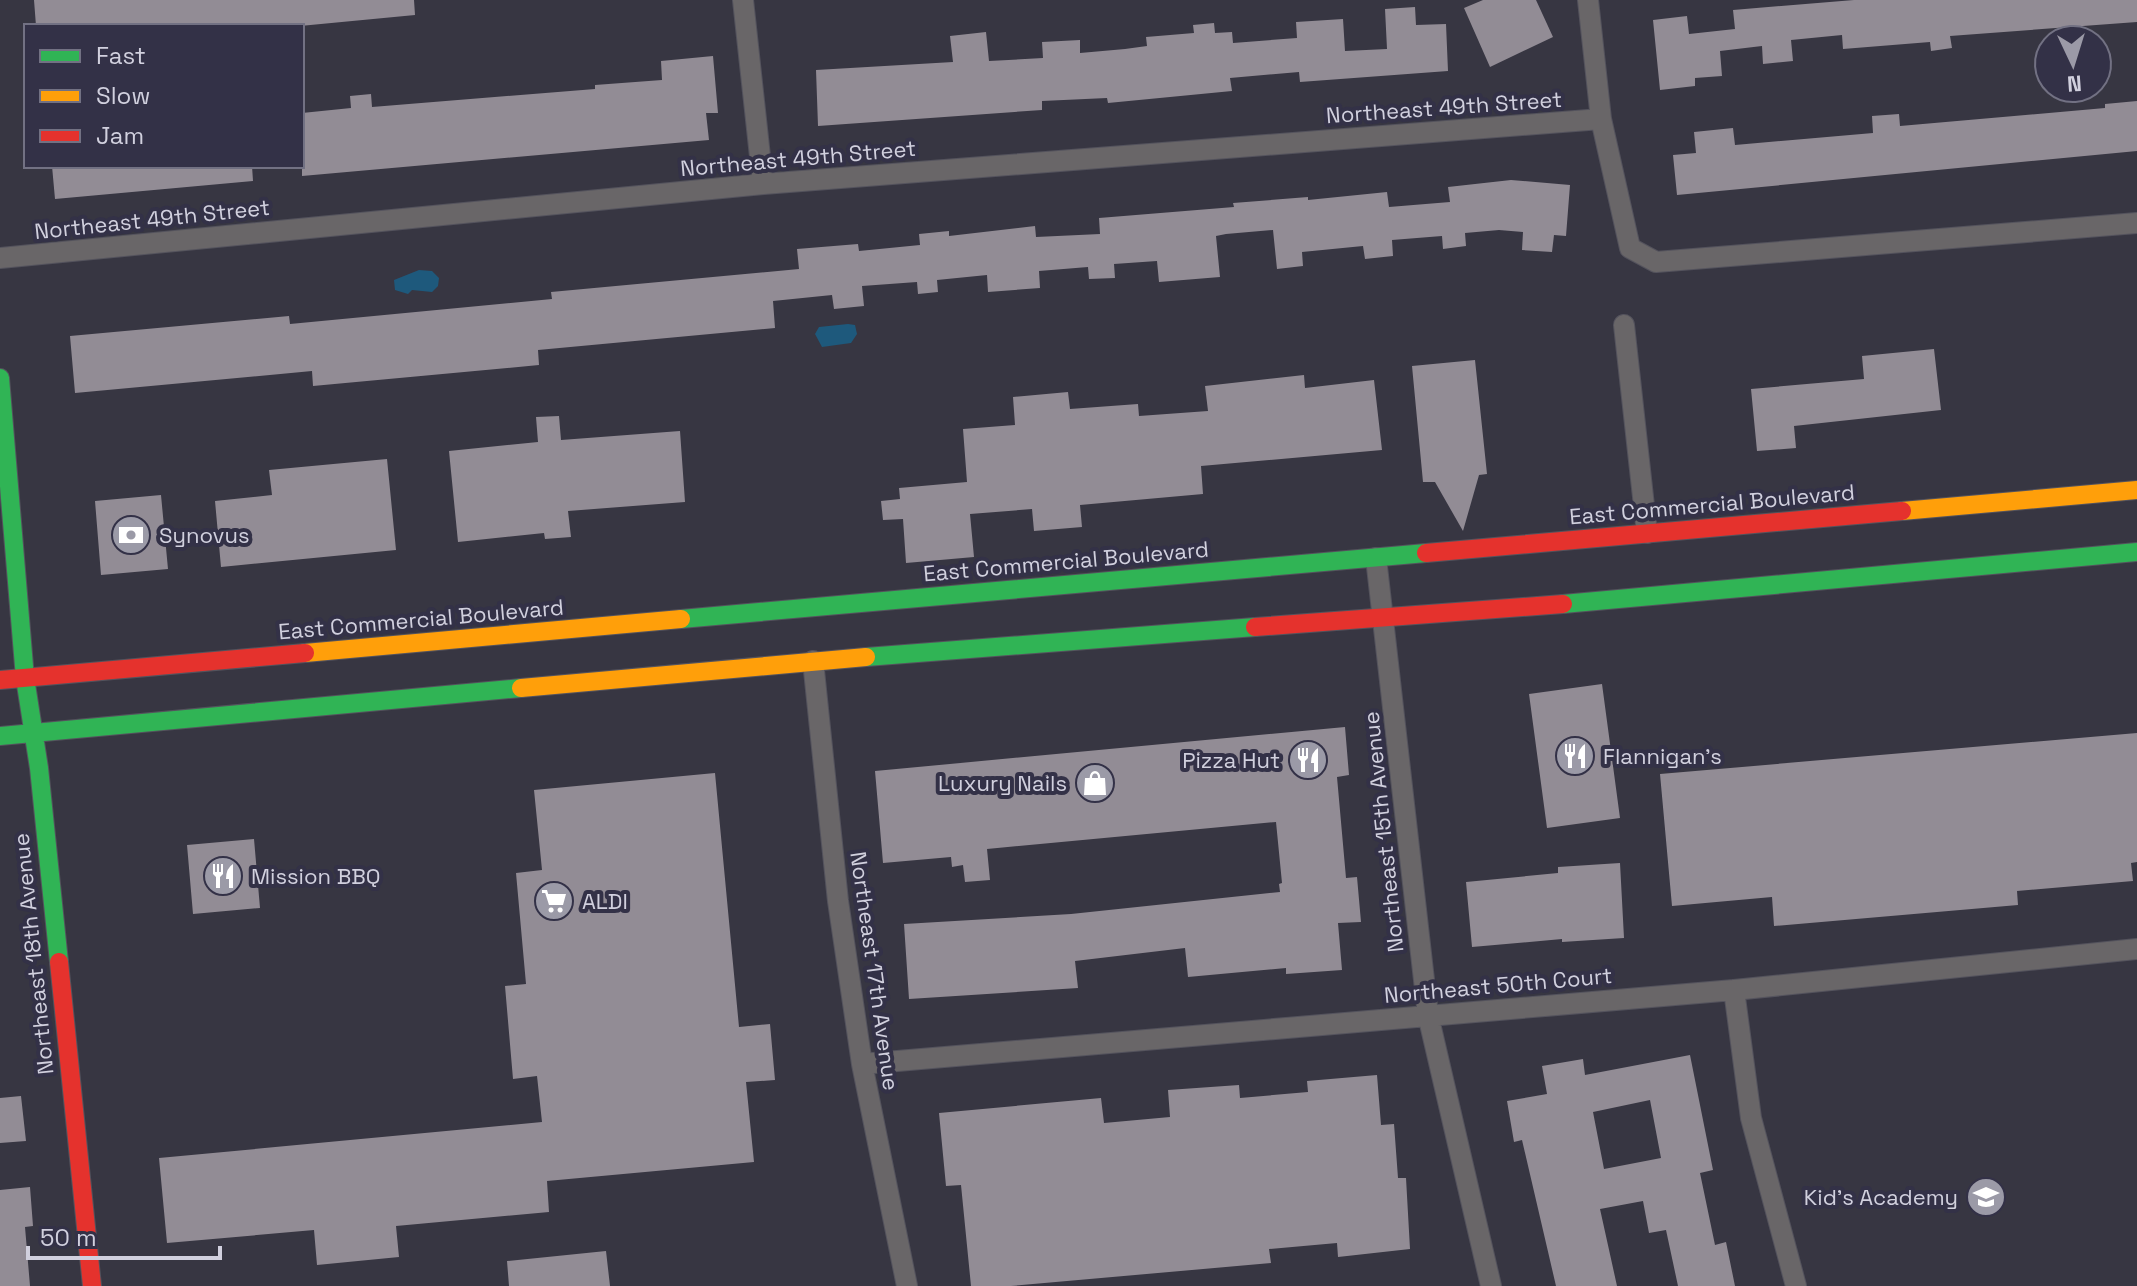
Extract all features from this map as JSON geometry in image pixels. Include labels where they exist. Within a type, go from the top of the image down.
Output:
[{"type":"main road","name":"Northeast 18th Avenue","points":[[0,378],[25,678],[92,1286]]},
{"type":"main road","name":"East Commercial Boulevard","points":[[0,680],[2137,490]]},
{"type":"main road","points":[[0,736],[813,661],[1636,598],[2137,552]]},
{"type":"street","points":[[743,0],[763,184]]},
{"type":"street","points":[[1588,0],[1601,119],[1630,248],[1656,262],[2137,223]]},
{"type":"street","name":"Northeast 49th Street","points":[[0,258],[763,184],[1601,119]]},
{"type":"street","points":[[1624,325],[1647,533]]},
{"type":"street","name":"Northeast 15th Avenue","points":[[1376,558],[1428,1015],[1491,1286]]},
{"type":"street","name":"Northeast 17th Avenue","points":[[813,661],[838,901],[862,1064],[907,1286]]},
{"type":"street","name":"Northeast 50th Court","points":[[862,1064],[1734,990],[2137,949]]},
{"type":"street","points":[[1734,990],[1751,1118],[1796,1286]]},
{"type":"water","points":[[419,270],[432,271],[439,278],[438,286],[432,292],[412,290],[408,294],[395,290],[394,280]]},
{"type":"water","points":[[855,325],[857,334],[851,343],[822,347],[815,334],[819,327]]},
{"type":"building","points":[[34,0],[414,0],[415,15],[304,26],[36,24]]},
{"type":"building","points":[[1483,0],[1536,0],[1553,37],[1490,67],[1464,8]]},
{"type":"building","points":[[1854,0],[2137,0],[2137,22],[2033,24],[2033,30],[1950,36],[1952,48],[1931,51],[1930,42],[1843,49],[1842,35],[1791,40],[1793,61],[1763,64],[1762,46],[1720,51],[1722,76],[1695,78],[1695,86],[1660,90],[1653,20],[1687,16],[1689,34],[1735,29],[1733,10]]},
{"type":"building","points":[[1415,7],[1416,25],[1446,24],[1448,71],[1300,82],[1299,72],[1230,78],[1232,91],[1108,103],[1107,98],[1042,101],[1042,110],[818,126],[816,70],[953,62],[950,36],[986,32],[989,61],[1043,58],[1042,42],[1080,40],[1080,53],[1147,46],[1146,37],[1194,33],[1193,25],[1214,23],[1215,33],[1232,32],[1233,43],[1297,38],[1296,22],[1343,19],[1345,51],[1387,49],[1385,9]]},
{"type":"building","points":[[713,56],[718,113],[706,113],[709,140],[302,176],[304,113],[351,108],[350,96],[371,94],[372,107],[595,89],[595,85],[662,80],[661,61]]},
{"type":"building","points":[[2137,101],[2137,151],[1677,195],[1673,155],[1696,153],[1694,132],[1733,128],[1735,145],[1873,133],[1872,116],[1899,114],[1900,126],[2105,108],[2105,104]]},
{"type":"building","points":[[52,168],[252,168],[253,181],[55,199]]},
{"type":"building","points":[[1511,180],[1570,185],[1566,236],[1554,235],[1552,252],[1522,250],[1523,232],[1499,230],[1465,233],[1466,246],[1443,249],[1442,236],[1392,240],[1393,256],[1365,259],[1363,246],[1302,252],[1303,266],[1277,269],[1273,230],[1226,234],[1216,236],[1220,277],[1159,282],[1157,261],[1114,264],[1115,278],[1089,279],[1088,267],[1039,271],[1040,288],[988,292],[987,275],[937,280],[938,292],[918,294],[917,282],[862,286],[864,306],[834,309],[832,295],[773,301],[775,328],[538,350],[539,365],[313,386],[312,371],[75,393],[70,336],[289,316],[290,324],[552,299],[551,292],[799,269],[797,249],[858,244],[859,251],[920,245],[919,234],[949,231],[949,236],[1035,226],[1036,237],[1100,234],[1099,218],[1234,207],[1233,203],[1387,192],[1389,207],[1450,202],[1448,187]]},
{"type":"building","points":[[1934,349],[1941,410],[1794,426],[1796,448],[1757,451],[1751,389],[1864,379],[1862,356]]},
{"type":"building","points":[[1475,360],[1487,474],[1479,475],[1463,531],[1435,482],[1423,482],[1412,366]]},
{"type":"building","points":[[1304,375],[1305,388],[1374,380],[1382,450],[1201,466],[1203,494],[1080,505],[1082,527],[1034,531],[1032,509],[970,514],[974,557],[906,563],[903,519],[883,520],[881,501],[900,499],[899,488],[967,482],[963,429],[1015,425],[1013,397],[1068,392],[1070,409],[1138,404],[1139,416],[1208,411],[1205,386]]},
{"type":"building","points":[[559,416],[561,440],[680,431],[685,502],[568,511],[571,537],[545,539],[544,533],[458,542],[449,451],[538,442],[536,417]]},
{"type":"building","points":[[387,459],[396,550],[221,567],[215,501],[272,495],[269,470]]},
{"type":"building","points":[[161,495],[168,569],[101,575],[95,501]]},
{"type":"building","points":[[1602,684],[1620,818],[1547,828],[1529,694]]},
{"type":"building","points":[[1345,727],[1349,775],[1337,777],[1346,878],[1357,877],[1361,922],[1338,923],[1342,970],[1286,974],[1286,968],[1188,977],[1185,948],[1075,961],[1078,988],[909,999],[904,924],[1071,914],[1280,892],[1279,884],[1282,883],[1276,822],[987,849],[990,880],[965,882],[963,865],[952,867],[951,857],[883,863],[875,771]]},
{"type":"building","points":[[2137,733],[2137,862],[2131,863],[2133,881],[2017,891],[2018,905],[1774,926],[1772,897],[1672,906],[1660,774]]},
{"type":"building","points":[[715,773],[739,1027],[770,1024],[775,1080],[746,1082],[754,1162],[547,1181],[549,1212],[396,1226],[399,1257],[317,1265],[314,1230],[167,1243],[159,1158],[542,1122],[537,1076],[513,1079],[505,986],[526,984],[516,873],[542,870],[534,790]]},
{"type":"building","points":[[254,839],[260,908],[193,914],[187,845]]},
{"type":"building","points":[[1620,863],[1624,938],[1562,942],[1562,939],[1472,947],[1466,882],[1558,873],[1558,867]]},
{"type":"building","points":[[1690,1055],[1713,1170],[1700,1173],[1715,1245],[1726,1242],[1735,1286],[1678,1286],[1666,1230],[1649,1233],[1643,1201],[1600,1209],[1617,1286],[1556,1286],[1522,1140],[1514,1142],[1507,1101],[1547,1094],[1542,1066],[1583,1059],[1585,1075]],"holes":[[[1650,1100],[1661,1158],[1604,1169],[1593,1112]]]},
{"type":"building","points":[[1377,1075],[1381,1125],[1394,1124],[1398,1178],[1406,1178],[1410,1249],[1338,1257],[1337,1243],[1269,1249],[1271,1263],[1011,1286],[971,1286],[961,1185],[946,1186],[939,1113],[1101,1098],[1104,1123],[1170,1117],[1168,1090],[1239,1085],[1240,1098],[1308,1092],[1307,1081]]},
{"type":"building","points":[[21,1096],[26,1141],[0,1143],[0,1098]]},
{"type":"building","points":[[30,1187],[33,1226],[25,1227],[30,1286],[0,1286],[0,1190]]},
{"type":"building","points":[[606,1251],[610,1286],[509,1286],[507,1261]]},
{"type":"traffic: fast","points":[[0,378],[25,678],[39,768],[59,962]]},
{"type":"traffic: fast","points":[[1563,604],[2137,552]]},
{"type":"traffic: fast","points":[[681,619],[1426,553]]},
{"type":"traffic: fast","points":[[866,657],[1255,627]]},
{"type":"traffic: fast","points":[[0,736],[521,688]]},
{"type":"traffic: slow","points":[[1902,511],[2137,490]]},
{"type":"traffic: slow","points":[[305,653],[681,619]]},
{"type":"traffic: slow","points":[[521,688],[866,657]]},
{"type":"traffic: jam","points":[[1426,553],[1902,511]]},
{"type":"traffic: jam","points":[[1255,627],[1563,604]]},
{"type":"traffic: jam","points":[[0,680],[305,653]]},
{"type":"traffic: jam","points":[[59,962],[92,1286]]},
{"type":"place","name":"Synovus","points":[[131,535]]},
{"type":"place","name":"Flannigan's","points":[[1575,756]]},
{"type":"place","name":"Pizza Hut","points":[[1308,760]]},
{"type":"place","name":"Luxury Nails","points":[[1095,783]]},
{"type":"place","name":"Mission BBQ","points":[[223,876]]},
{"type":"place","name":"ALDI","points":[[554,901]]},
{"type":"place","name":"Kid's Academy","points":[[1986,1197]]}]
